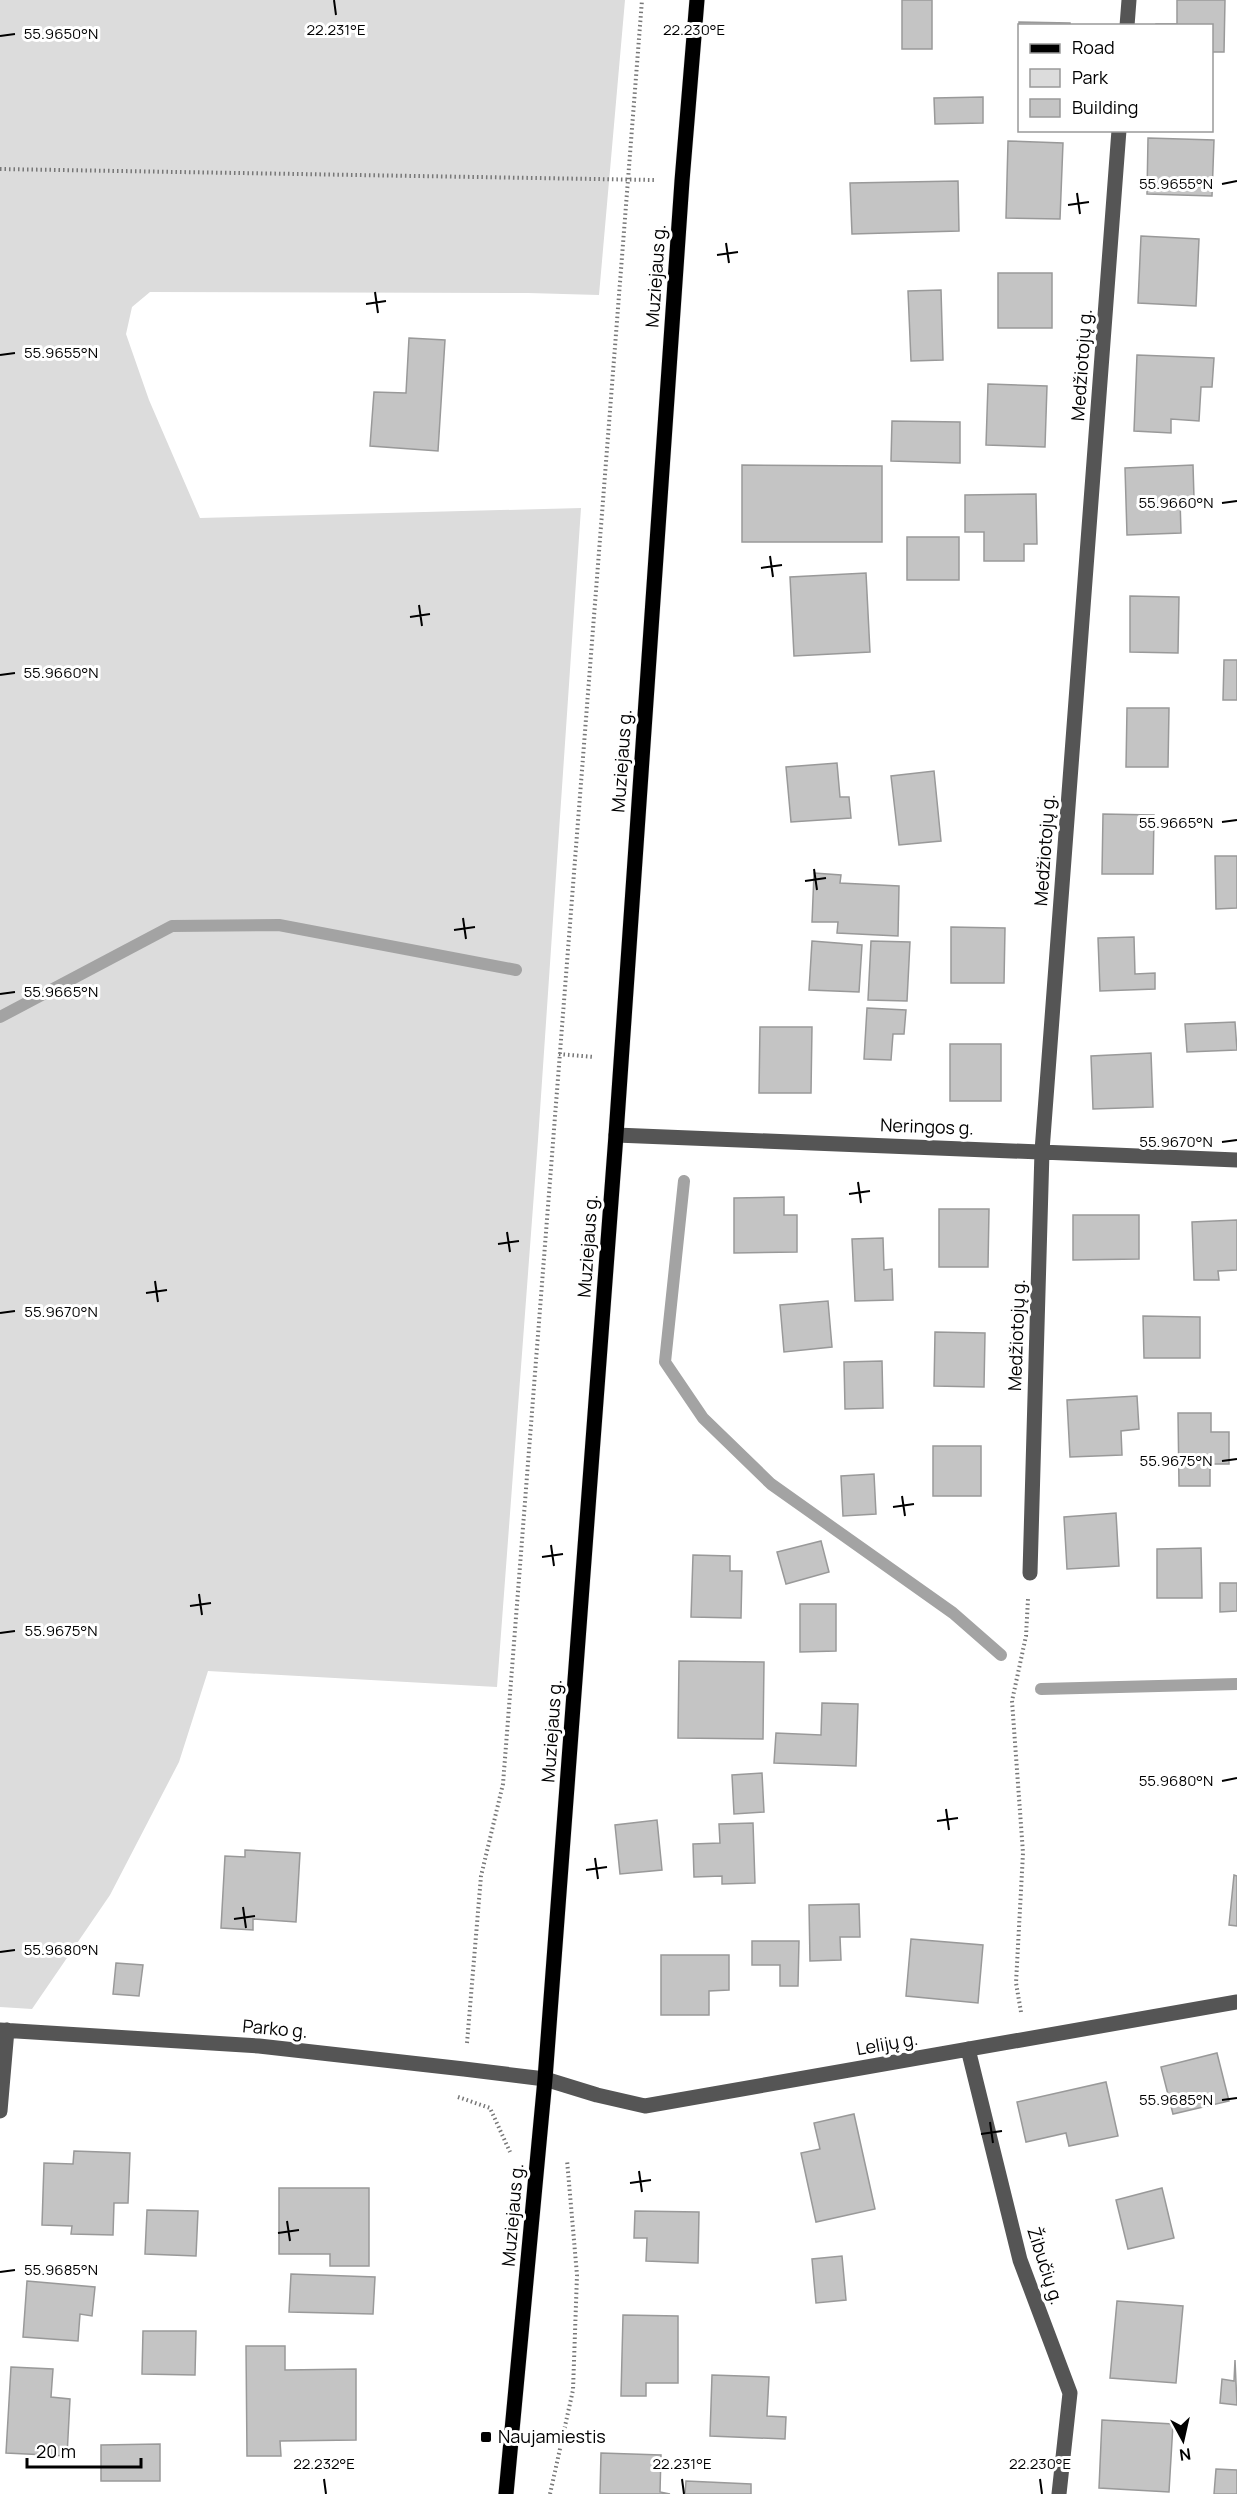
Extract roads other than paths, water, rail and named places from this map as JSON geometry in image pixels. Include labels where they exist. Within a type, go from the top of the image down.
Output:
[{"type":"main road","name":"Muziejaus g.","points":[[506,2494],[546,2079],[616,1135],[682,181],[697,0]]},
{"type":"street","points":[[1127,24],[1129,0]]},
{"type":"street","name":"Medžiotojų g.","points":[[1030,1572],[1042,1151],[1119,132]]},
{"type":"street","name":"Neringos g.","points":[[616,1135],[1237,1160]]},
{"type":"street","name":"Lelijų g.","points":[[546,2079],[597,2095],[645,2106],[1237,2002]]},
{"type":"street","points":[[0,2111],[4,2030]]},
{"type":"street","name":"Parko g.","points":[[4,2030],[259,2046],[546,2079]]},
{"type":"street","name":"Žibučių g.","points":[[968,2049],[1020,2260],[1070,2393],[1059,2494]]},
{"type":"waterway","points":[[0,1017],[172,926],[279,925],[516,970]]},
{"type":"waterway","points":[[684,1181],[665,1362],[703,1418],[771,1484],[953,1613],[1001,1655]]},
{"type":"waterway","points":[[1041,1689],[1237,1684]]},
{"type":"place","name":"Naujamiestis","points":[[486,2437]]}]
